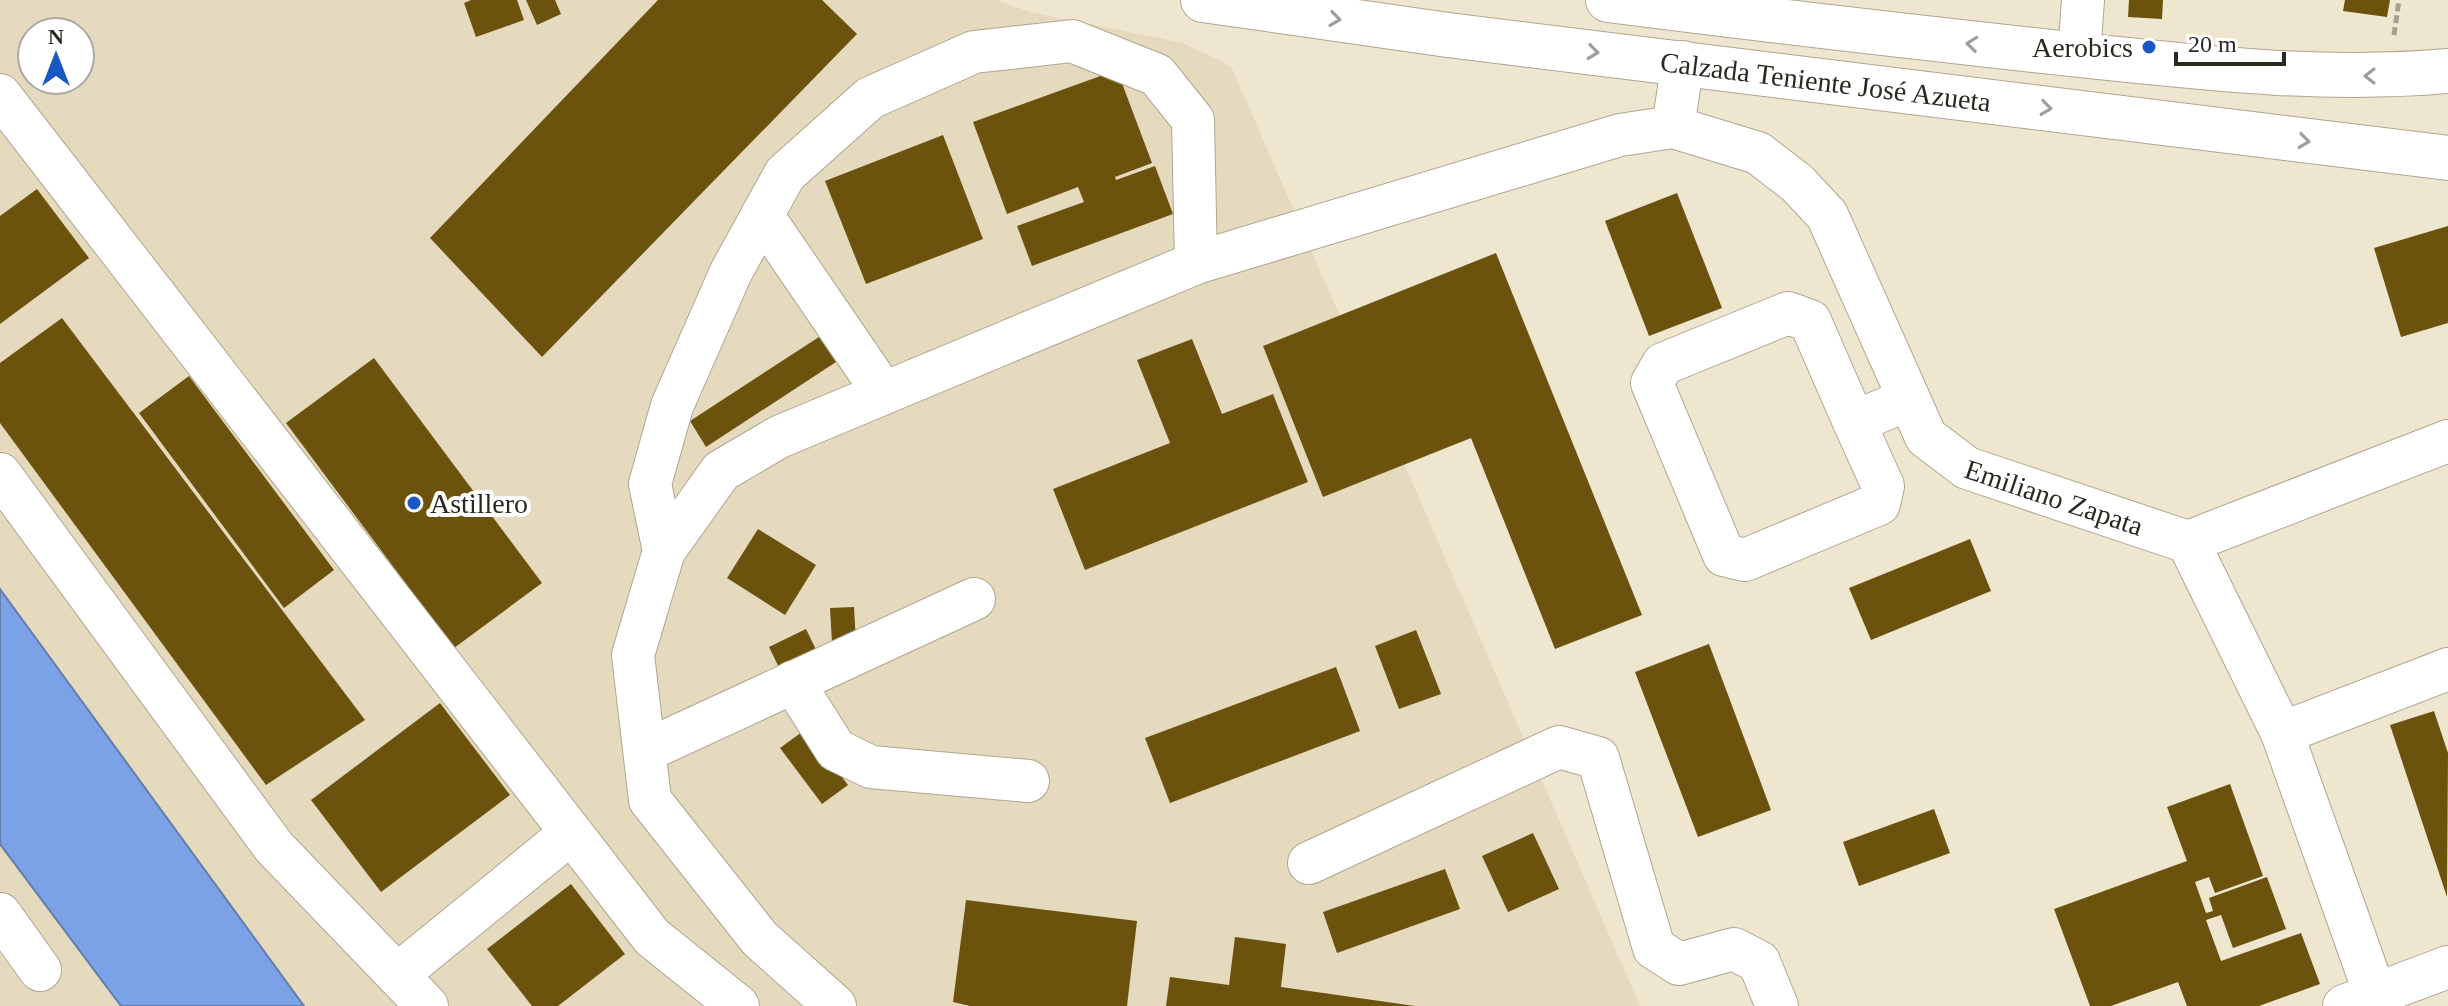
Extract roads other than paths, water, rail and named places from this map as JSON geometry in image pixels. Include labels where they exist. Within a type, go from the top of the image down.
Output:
[{"type":"main road","name":"Calzada Teniente José Azueta","points":[[1205,0],[1448,35],[2448,158]]},
{"type":"main road","name":"Calzada Teniente José Azueta","points":[[1608,0],[1849,16],[2079,55],[2290,76],[2390,76],[2448,71]]},
{"type":"street","points":[[2079,55],[2083,0]]},
{"type":"street","points":[[664,551],[650,484],[672,406],[731,272],[785,174],[870,98],[974,52],[1072,41],[1157,75],[1193,120],[1196,263]]},
{"type":"street","points":[[835,1006],[760,939],[650,800],[633,655],[664,551],[721,471],[779,437],[1196,263],[1620,135],[1673,127],[1683,62]]},
{"type":"street","points":[[0,95],[652,937],[738,1006]]},
{"type":"street","name":"Emiliano Zapata","points":[[1673,127],[1758,153],[1797,183],[1827,215],[1926,437],[1967,468],[2188,542]]},
{"type":"street","points":[[762,215],[883,392]]},
{"type":"street","points":[[1788,313],[1810,321],[1854,422],[1883,486],[1879,504],[1745,560],[1724,555],[1652,383],[1663,364],[1788,313]]},
{"type":"street","points":[[1854,422],[1907,400]]},
{"type":"street","points":[[2448,441],[2188,542],[2282,733],[2360,1000],[2448,967]]},
{"type":"street","points":[[0,474],[274,847],[427,1006]]},
{"type":"street","points":[[645,751],[974,599]]},
{"type":"street","points":[[2282,733],[2448,669]]},
{"type":"street","points":[[793,682],[836,750],[871,767],[1028,781]]},
{"type":"street","points":[[1309,863],[1559,747],[1598,758],[1654,948],[1679,964],[1734,949],[1759,962],[1777,1006]]},
{"type":"street","points":[[397,975],[571,833]]},
{"type":"street","points":[[0,914],[40,970]]},
{"type":"water","points":[[0,589],[304,1006],[121,1006],[0,844]]},
{"type":"place","name":"Aerobics","points":[[2149,47]]},
{"type":"place","name":"Astillero","points":[[414,503]]}]
